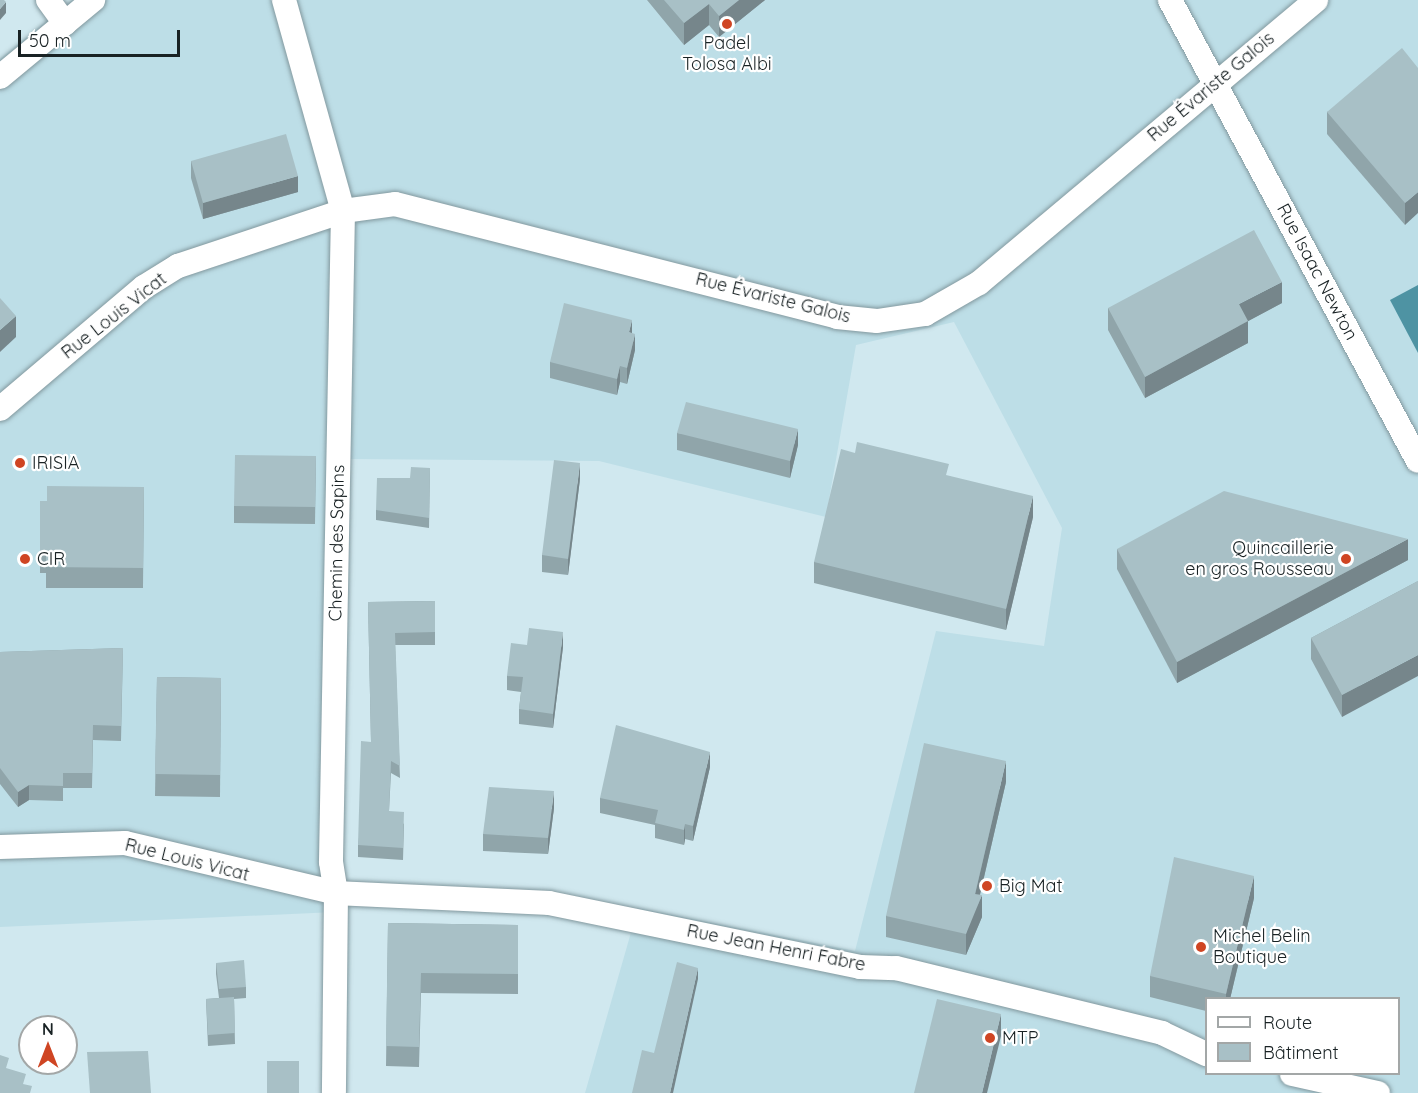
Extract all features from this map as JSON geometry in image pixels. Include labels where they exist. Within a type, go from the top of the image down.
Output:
[{"type":"street","points":[[48,0],[65,23]]},
{"type":"street","points":[[0,77],[93,0]]},
{"type":"street","name":"Chemin des Sapins","points":[[284,0],[344,211],[331,862],[336,892],[334,1093]]},
{"type":"street","name":"Rue Isaac Newton","points":[[1170,0],[1418,461]]},
{"type":"street","name":"Rue Évariste Galois","points":[[344,211],[418,206],[837,317],[897,320],[926,314],[979,283],[1316,0]]},
{"type":"street","name":"Rue Louis Vicat","points":[[0,409],[144,287],[178,266],[344,211]]},
{"type":"street","name":"Rue Louis Vicat","points":[[0,847],[125,843],[336,892]]},
{"type":"street","name":"Rue Jean Henri Fabre","points":[[336,892],[549,903],[860,967],[896,968],[1162,1033],[1205,1054]]},
{"type":"street","points":[[1297,1075],[1378,1093]]},
{"type":"shaded area","points":[[72,0],[1418,0],[1418,1093],[585,1093],[638,908],[855,951],[936,631],[1044,646],[1062,528],[954,322],[856,345],[826,517],[599,461],[349,459],[335,912],[0,927],[0,59]]},
{"type":"water","points":[[1418,285],[1418,353],[1390,300]]},
{"type":"building","points":[[0,0],[6,2],[0,9]]},
{"type":"building","points":[[664,0],[739,0],[719,16],[709,4],[684,23]]},
{"type":"building","points":[[1402,48],[1418,68],[1418,192],[1405,203],[1327,112]]},
{"type":"building","points":[[286,134],[298,176],[203,203],[191,161]]},
{"type":"building","points":[[1254,230],[1282,282],[1239,304],[1248,321],[1145,377],[1108,308]]},
{"type":"building","points":[[0,298],[16,316],[0,330]]},
{"type":"building","points":[[564,303],[632,320],[629,332],[635,334],[627,368],[620,366],[617,379],[550,362]]},
{"type":"building","points":[[686,402],[798,429],[790,461],[677,433]]},
{"type":"building","points":[[857,442],[949,464],[946,475],[1033,496],[1006,609],[814,562],[841,449],[855,453]]},
{"type":"building","points":[[235,455],[316,456],[315,507],[234,506]]},
{"type":"building","points":[[554,460],[580,463],[568,559],[542,555]]},
{"type":"building","points":[[411,467],[430,468],[429,518],[376,510],[377,478],[410,478]]},
{"type":"building","points":[[47,486],[144,487],[143,568],[46,567],[46,552],[40,552],[40,501],[47,501]]},
{"type":"building","points":[[1224,491],[1408,539],[1177,662],[1117,549]]},
{"type":"building","points":[[1418,581],[1418,655],[1342,695],[1311,638]]},
{"type":"building","points":[[435,601],[435,632],[395,633],[400,766],[391,761],[389,811],[404,812],[403,848],[358,845],[361,741],[371,742],[368,602]]},
{"type":"building","points":[[529,628],[563,632],[553,714],[519,709],[523,677],[507,676],[511,643],[527,645]]},
{"type":"building","points":[[123,648],[121,726],[93,725],[92,773],[63,773],[63,786],[29,785],[18,792],[0,768],[0,652]]},
{"type":"building","points":[[157,677],[221,678],[220,775],[155,774]]},
{"type":"building","points":[[616,725],[710,752],[693,826],[685,824],[684,830],[655,823],[658,810],[600,798]]},
{"type":"building","points":[[924,743],[1006,761],[975,894],[982,895],[966,934],[886,916]]},
{"type":"building","points":[[489,787],[554,791],[548,838],[483,834]]},
{"type":"building","name":"Michel Belin Boutique","points":[[1174,857],[1254,876],[1226,994],[1150,976]]},
{"type":"building","points":[[388,923],[518,925],[518,974],[421,973],[419,1047],[386,1046]]},
{"type":"building","points":[[244,960],[246,987],[219,989],[216,963]]},
{"type":"building","points":[[677,962],[698,968],[670,1093],[632,1093],[642,1050],[654,1053]]},
{"type":"building","points":[[234,997],[235,1033],[208,1035],[206,999]]},
{"type":"building","points":[[937,999],[1001,1014],[982,1093],[914,1093]]},
{"type":"building","points":[[148,1051],[151,1093],[90,1093],[87,1052]]},
{"type":"building","points":[[0,1055],[9,1058],[6,1068],[18,1072],[18,1075],[26,1075],[23,1084],[32,1086],[30,1093],[0,1093]]},
{"type":"building","points":[[267,1061],[299,1061],[299,1093],[267,1093]]},
{"type":"place","name":"Padel Tolosa Albi","points":[[727,24]]},
{"type":"place","name":"IRISIA","points":[[20,463]]},
{"type":"place","name":"CIR","points":[[25,559]]},
{"type":"place","name":"Quincaillerie en gros Rousseau","points":[[1346,559]]},
{"type":"place","name":"Big Mat","points":[[987,886]]},
{"type":"place","name":"Michel Belin Boutique","points":[[1201,947]]},
{"type":"place","name":"MTP","points":[[990,1038]]}]
